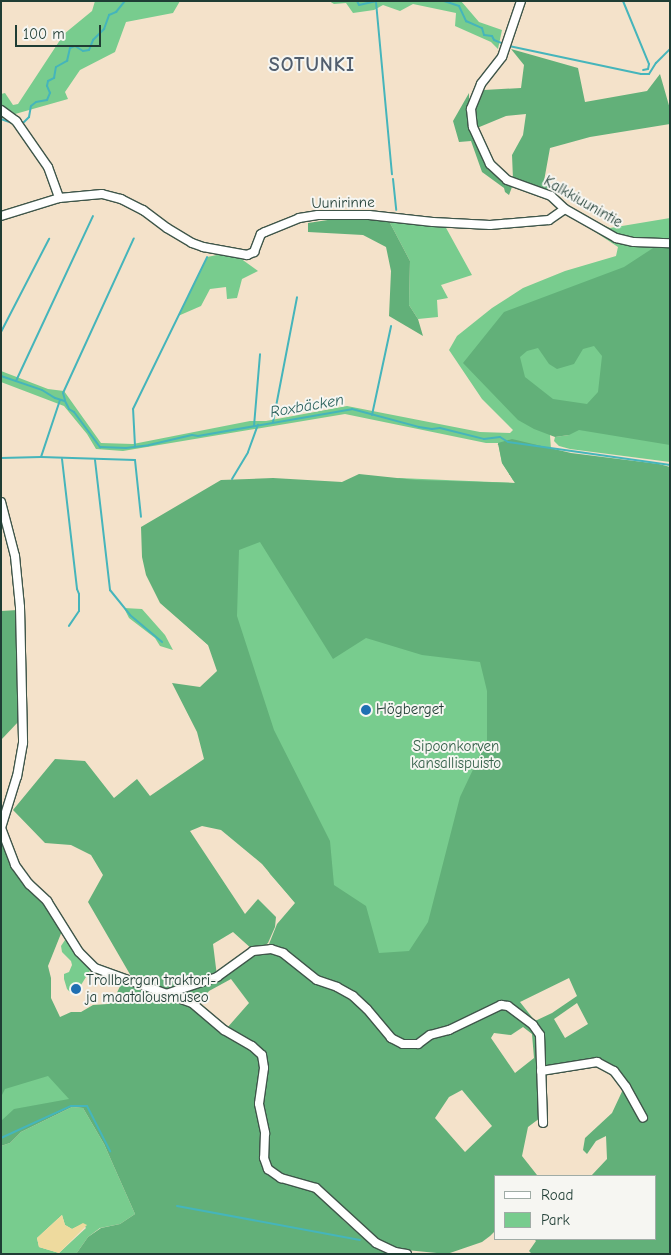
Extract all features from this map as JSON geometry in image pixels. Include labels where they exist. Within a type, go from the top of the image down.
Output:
[{"type":"street","name":"Kalkkiuunintie","points":[[521,1],[502,57],[476,95],[471,109],[473,128],[482,151],[497,172],[519,186],[551,196],[565,209],[621,239],[634,242],[670,243]]},
{"type":"street","points":[[1,110],[16,121],[53,176],[59,198]]},
{"type":"street","name":"Uunirinne","points":[[1,216],[59,198],[92,194],[111,196],[143,210],[179,236],[192,242],[242,255],[254,252],[264,232],[299,218],[318,215],[372,215],[432,222],[490,225],[549,220],[565,209]]},
{"type":"street","points":[[1,502],[17,573],[23,732],[17,776],[2,819],[3,835],[20,874],[47,901],[86,960],[102,972],[192,1003],[224,1030],[252,1046],[262,1055],[264,1068],[259,1104],[265,1133],[264,1158],[268,1169],[281,1178],[316,1188],[376,1244],[395,1252],[406,1254]]},
{"type":"street","points":[[166,994],[218,977],[254,951],[278,950],[317,980],[337,987],[352,996],[367,1009],[391,1038],[403,1044],[418,1044],[430,1035],[449,1030],[501,1005],[508,1006],[533,1025],[540,1035],[543,1124]]},
{"type":"street","points":[[541,1071],[597,1062],[614,1071],[626,1087],[643,1118]]},
{"type":"green space","points":[[95,1],[180,1],[173,13],[126,22],[115,52],[80,70],[65,92],[68,99],[1,118],[1,94],[5,93],[13,105],[18,104],[64,34],[92,11]]},
{"type":"green space","points":[[329,1],[461,1],[479,22],[502,30],[498,49],[491,42],[455,26],[456,13],[413,4],[400,11],[383,5],[374,10],[353,13],[346,3],[334,4]]},
{"type":"green space","points":[[511,49],[578,68],[585,102],[647,91],[660,74],[670,109],[670,124],[590,137],[550,148],[544,181],[550,188],[544,190],[513,179],[512,155],[523,135],[526,114],[506,116],[477,128],[476,108],[484,90],[521,88],[524,65]]},
{"type":"green space","points":[[469,93],[473,136],[504,182],[512,187],[509,195],[505,192],[504,188],[482,172],[471,141],[459,142],[453,121]]},
{"type":"green space","name":"Sipoonkorven kansallispuisto","points":[[572,212],[610,228],[670,218],[670,462],[570,449],[559,446],[554,441],[555,437],[569,435],[550,435],[553,477],[428,1053],[270,874],[208,751],[244,730],[216,652],[162,604],[169,515],[271,544],[399,478],[515,483],[502,463],[498,443],[486,443],[345,414],[123,451],[96,449],[87,434],[64,406],[1,382],[1,371],[48,389],[64,391],[101,443],[133,444],[250,421],[266,421],[347,406],[480,432],[510,433],[513,430],[482,399],[449,350],[457,336],[492,308],[523,288],[565,271],[616,256],[618,247],[571,216]]},
{"type":"green space","points":[[354,216],[389,221],[410,261],[409,305],[418,319],[423,336],[389,316],[391,271],[386,247],[363,235],[308,232],[308,223]]},
{"type":"green space","points":[[389,221],[445,226],[472,275],[441,285],[448,298],[437,300],[438,317],[418,319],[409,305],[410,261]]},
{"type":"green space","points":[[670,237],[670,445],[579,430],[569,435],[555,437],[534,429],[518,420],[463,363],[504,312],[624,267]],"holes":[[[594,346],[602,356],[598,392],[587,404],[553,399],[525,377],[520,357],[527,351],[538,348],[549,364],[557,369],[574,364],[583,349]]]},
{"type":"green space","points":[[222,254],[240,258],[258,271],[242,279],[237,298],[227,299],[226,287],[210,289],[201,306],[178,316],[207,257]]},
{"type":"green space","points":[[512,439],[571,453],[670,467],[670,1254],[532,1254],[529,1251],[535,1240],[656,1240],[656,1175],[592,1175],[607,1159],[606,1136],[596,1141],[587,1154],[583,1150],[585,1138],[612,1113],[626,1083],[598,1059],[538,1067],[540,1118],[528,1127],[522,1156],[537,1175],[493,1175],[493,1233],[490,1236],[482,1242],[447,1254],[396,1249],[378,1241],[348,1215],[326,1190],[308,1181],[283,1175],[271,1167],[267,1157],[262,1104],[268,1068],[267,1060],[265,1053],[227,1028],[249,1003],[231,979],[209,991],[199,1004],[194,1000],[173,992],[218,977],[269,944],[277,924],[295,903],[262,864],[221,830],[202,826],[190,831],[245,914],[258,899],[276,917],[275,927],[268,943],[260,949],[253,950],[233,932],[213,944],[217,976],[170,991],[135,983],[88,902],[103,875],[91,855],[71,845],[45,843],[13,810],[55,759],[85,761],[114,798],[137,779],[150,796],[204,759],[197,732],[172,683],[200,687],[217,671],[208,645],[160,603],[146,575],[142,557],[141,527],[221,480],[273,478],[342,482],[359,474],[416,480],[515,483],[502,463],[498,443]],"holes":[[[260,542],[333,659],[366,638],[422,655],[480,662],[487,691],[487,740],[460,797],[428,922],[409,951],[379,953],[366,906],[334,885],[330,841],[274,730],[237,616],[239,550]],[[569,978],[577,996],[552,1013],[535,1021],[520,1002]],[[577,1003],[588,1024],[565,1038],[554,1019]],[[523,1027],[532,1034],[534,1058],[515,1073],[491,1038],[494,1033],[511,1035]],[[462,1090],[492,1126],[465,1152],[435,1118],[449,1097]]]},
{"type":"green space","points":[[124,608],[142,609],[165,635],[173,650],[160,646],[155,638],[129,618]]},
{"type":"green space","points":[[18,610],[19,721],[1,740],[1,611]]},
{"type":"green space","points":[[1,846],[4,846],[18,876],[49,908],[62,931],[48,966],[51,978],[51,998],[60,1017],[71,1012],[81,1012],[93,1005],[108,1004],[114,999],[122,982],[191,1006],[222,1033],[250,1049],[259,1057],[261,1068],[255,1104],[262,1133],[260,1158],[265,1172],[280,1181],[314,1191],[329,1203],[343,1220],[361,1236],[389,1254],[76,1254],[88,1237],[101,1228],[120,1224],[135,1214],[104,1144],[83,1108],[72,1107],[21,1132],[10,1143],[1,1146],[1,1121],[14,1109],[69,1099],[48,1076],[5,1089],[1,1097]]},
{"type":"green space","points":[[1,918],[89,1095],[1,1136]]},
{"type":"green space","points":[[65,940],[69,941],[91,969],[76,993],[71,993],[75,988],[73,986],[70,992],[67,989],[64,979],[64,974],[69,972],[72,965],[71,961],[62,952],[61,946]]},
{"type":"green space","points":[[72,1107],[83,1108],[104,1144],[135,1214],[120,1224],[100,1228],[88,1237],[76,1254],[1,1254],[1,1146],[10,1143],[21,1132]],"holes":[[[62,1215],[65,1225],[72,1229],[83,1224],[86,1228],[59,1253],[39,1247],[37,1238]]]},
{"type":"sand","points":[[62,1215],[65,1225],[72,1229],[83,1223],[87,1225],[59,1253],[39,1247],[37,1238]]},
{"type":"waterway","points":[[22,124],[29,117],[31,106],[36,102],[47,100],[50,93],[47,86],[48,81],[54,78],[56,67],[67,61],[70,48],[75,46],[83,51],[89,50],[93,40],[104,29],[109,15],[116,12],[125,1]]},
{"type":"waterway","points":[[149,1],[159,1]]},
{"type":"waterway","points":[[357,1],[359,5],[377,1]]},
{"type":"waterway","points":[[395,1],[400,1]]},
{"type":"waterway","points":[[444,1],[459,6],[466,21],[482,28],[484,35],[492,36],[494,40],[504,44]]},
{"type":"waterway","points":[[623,1],[649,64],[648,69],[643,70]]},
{"type":"waterway","points":[[376,2],[392,174]]},
{"type":"waterway","points":[[509,46],[641,74],[649,74],[656,63],[670,49]]},
{"type":"waterway","points":[[1,119],[15,124]]},
{"type":"waterway","points":[[393,179],[396,210]]},
{"type":"waterway","points":[[16,381],[93,216]]},
{"type":"waterway","points":[[65,400],[63,393],[134,238]]},
{"type":"waterway","points":[[1,332],[49,239]]},
{"type":"waterway","points":[[135,446],[133,409],[207,257]]},
{"type":"waterway","points":[[273,422],[297,297]]},
{"type":"waterway","points":[[372,415],[391,326]]},
{"type":"waterway","points":[[254,426],[260,354]]},
{"type":"waterway","name":"Roxbäcken","points":[[1,376],[42,390],[55,398],[65,401],[69,409],[74,412],[100,447],[126,448],[149,445],[192,435],[198,436],[352,409],[419,427],[440,428],[484,439],[500,437],[508,442],[670,465]]},
{"type":"waterway","points":[[60,400],[41,457],[135,460],[141,517]]},
{"type":"waterway","points":[[232,479],[248,452],[258,425]]},
{"type":"waterway","points":[[1,458],[41,457]]},
{"type":"waterway","points":[[62,459],[79,594],[79,611],[69,626]]},
{"type":"waterway","points":[[95,460],[110,590],[130,615],[162,642]]},
{"type":"waterway","points":[[1,1138],[71,1106],[87,1106],[110,1151]]},
{"type":"waterway","points":[[177,1206],[360,1240]]},
{"type":"place","name":"Högberget","points":[[366,710]]},
{"type":"place","name":"Trollbergan traktori- ja maatalousmuseo","points":[[76,989]]},
{"type":"district","name":"SOTUNKI","points":[[312,64]]}]
